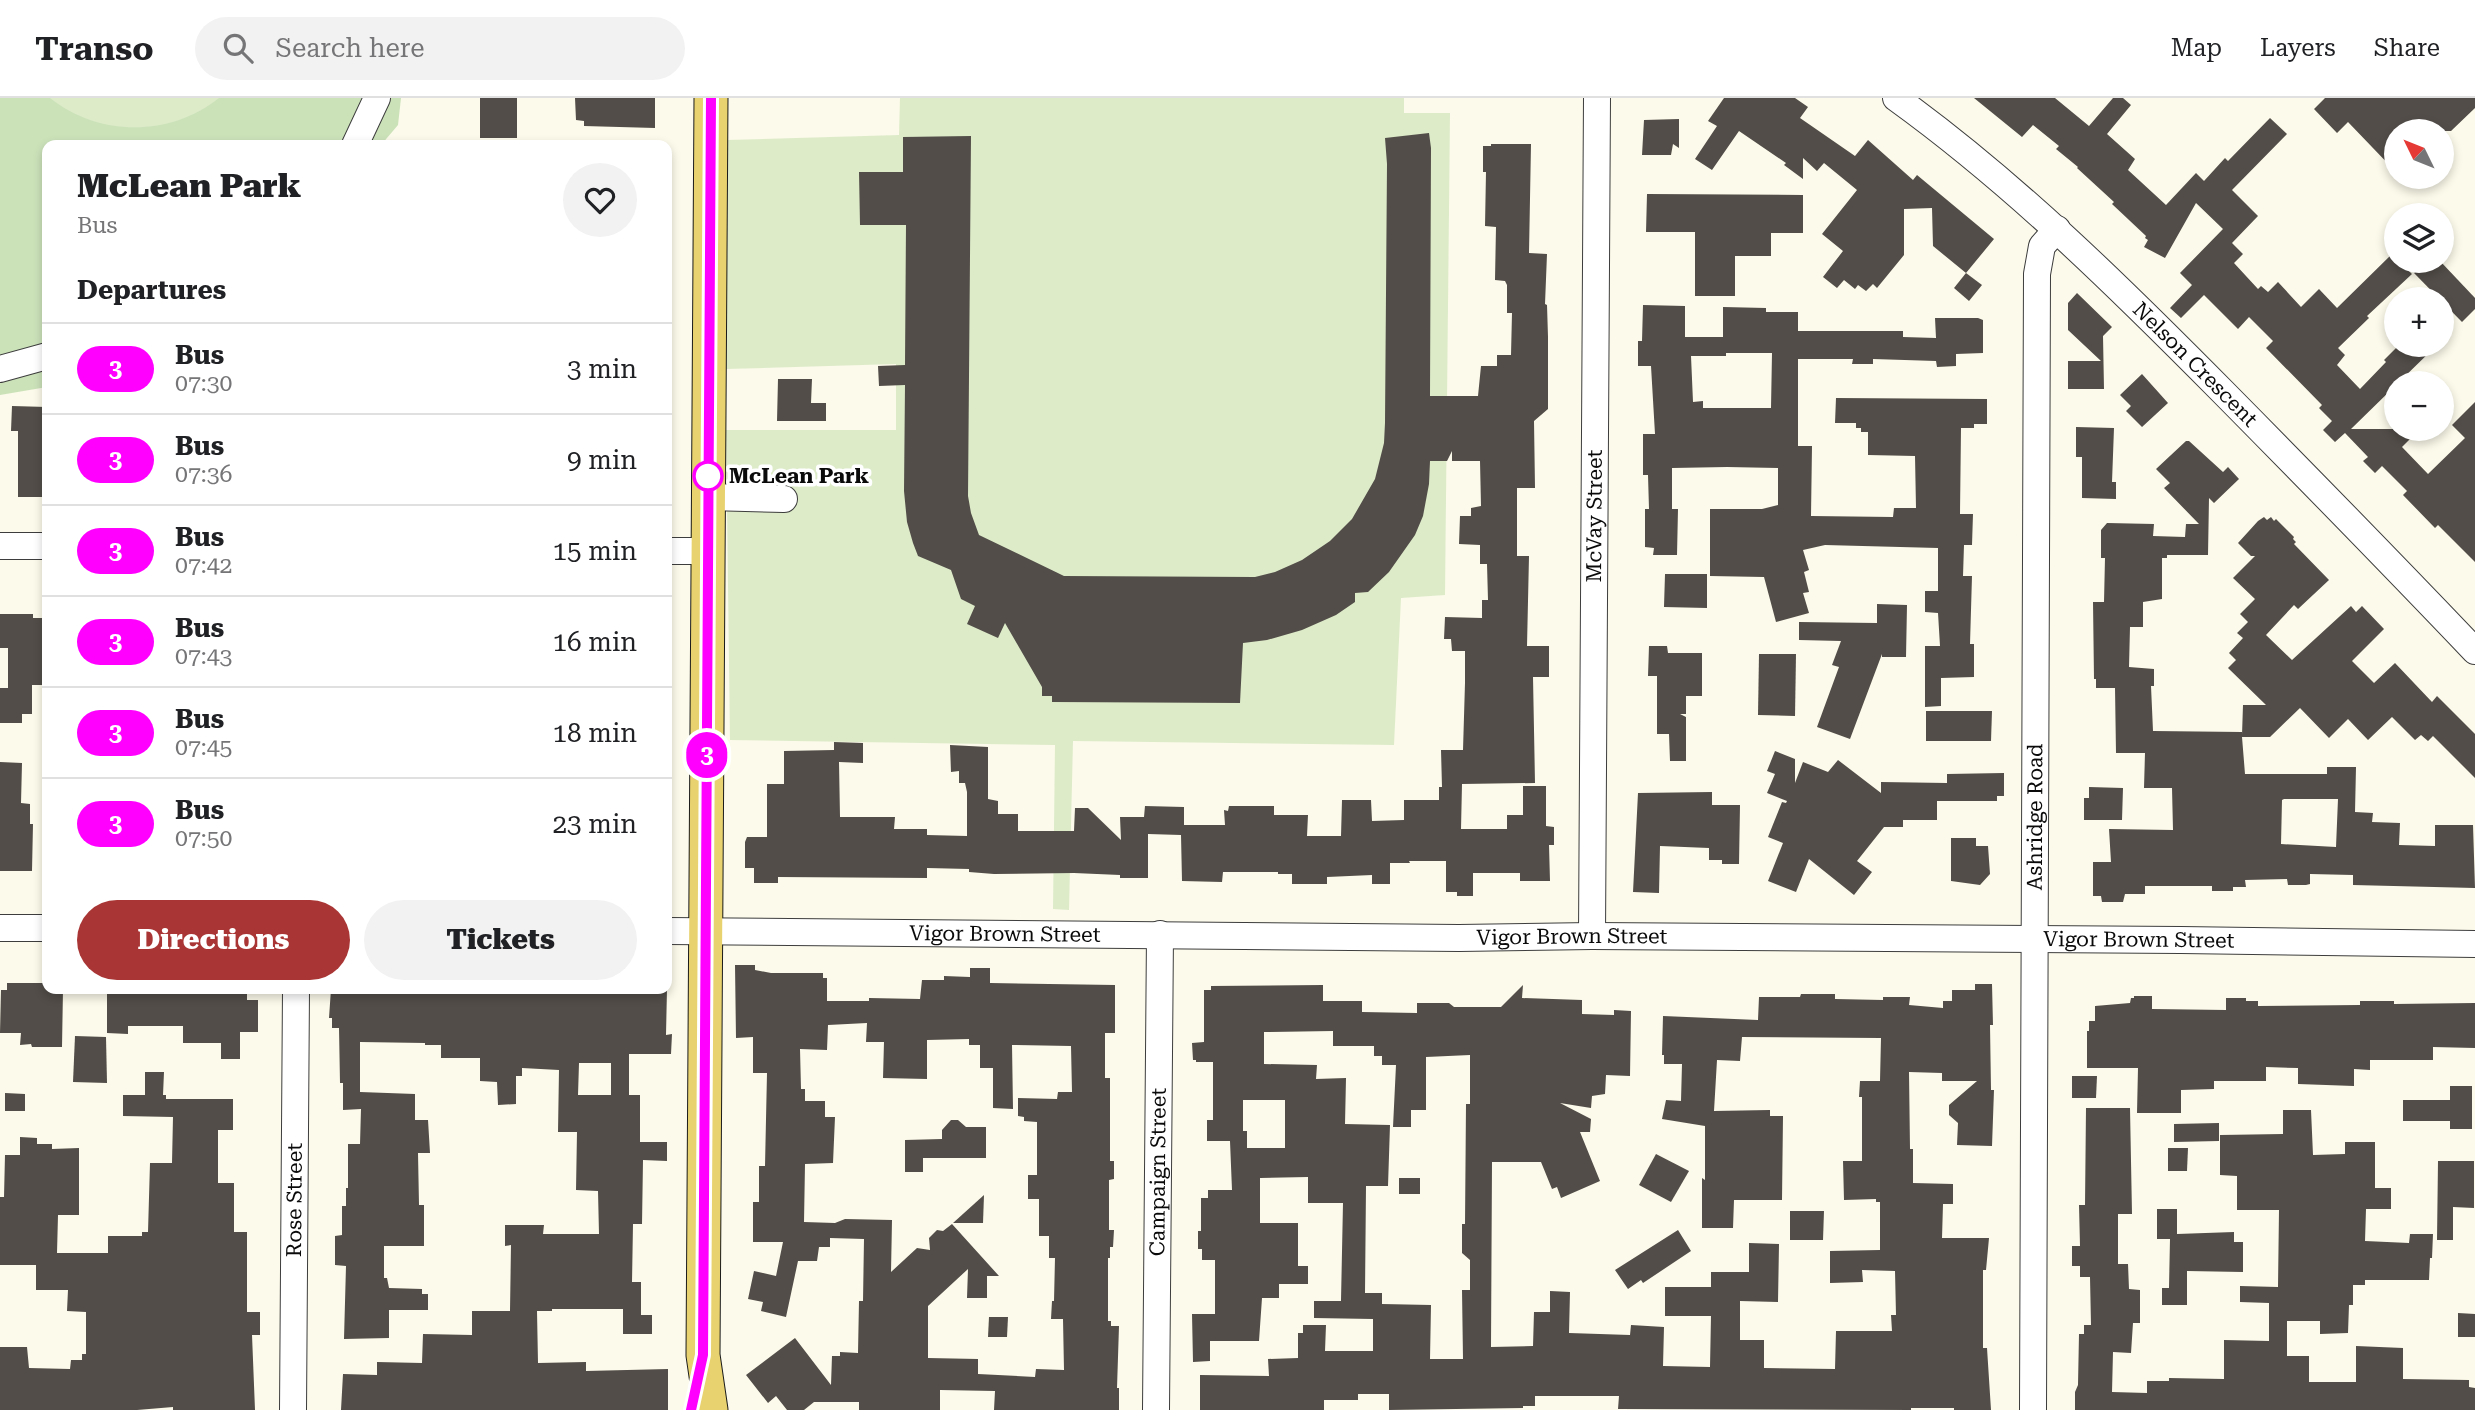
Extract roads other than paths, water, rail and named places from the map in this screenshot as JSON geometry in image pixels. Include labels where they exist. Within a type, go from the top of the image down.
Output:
[{"type":"main road","points":[[710,98],[703,1355],[711,1410]]},
{"type":"main road","points":[[691,1410],[703,1355]]},
{"type":"street","points":[[357,140],[377,98]]},
{"type":"street","name":"McVay Street","points":[[1592,936],[1597,98]]},
{"type":"street","name":"Nelson Crescent","points":[[1896,98],[1922,116],[2057,229],[2132,299],[2475,651]]},
{"type":"street","name":"Ashridge Road","points":[[2033,1410],[2037,274],[2042,246],[2057,229]]},
{"type":"street","points":[[0,369],[42,357]]},
{"type":"street","points":[[708,497],[784,499]]},
{"type":"street","points":[[0,546],[42,546]]},
{"type":"street","points":[[672,551],[708,551]]},
{"type":"street","points":[[0,928],[42,928]]},
{"type":"street","name":"Vigor Brown Street","points":[[672,931],[2475,944]]},
{"type":"street","name":"Campaign Street","points":[[1156,1410],[1160,934]]},
{"type":"street","name":"Rose Street","points":[[293,1410],[296,994]]},
{"type":"place","name":"McLean Park","points":[[708,476]]}]
